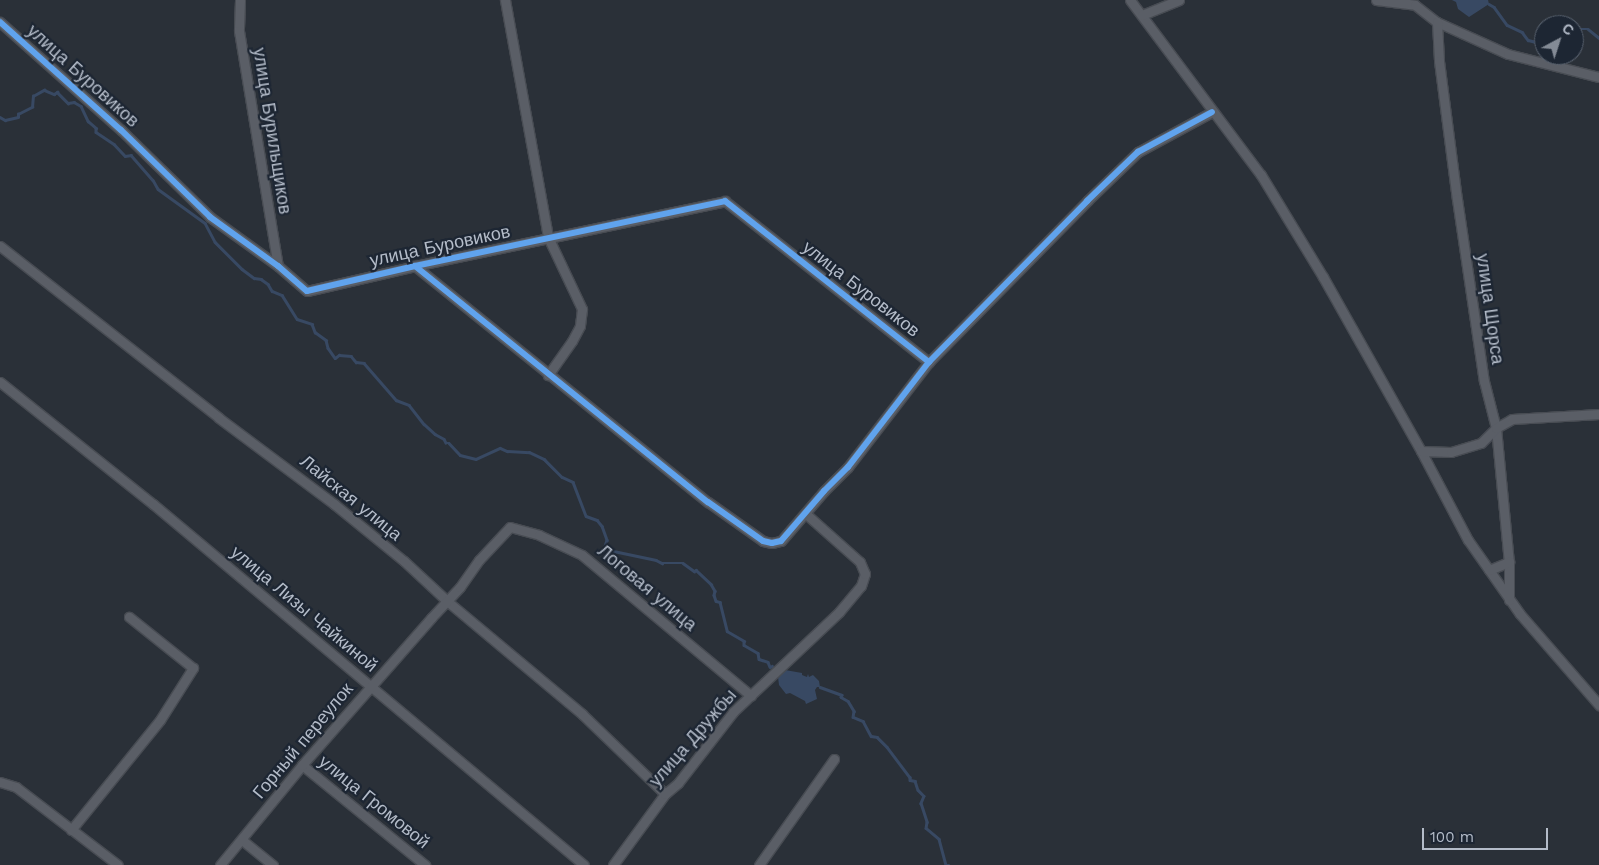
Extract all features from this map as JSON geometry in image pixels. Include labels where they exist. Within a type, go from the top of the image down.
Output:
[{"type":"street","name":"улица Бурильщиков","points":[[240,0],[239,31],[278,266]]},
{"type":"street","points":[[505,0],[548,237],[582,309],[580,326],[572,342],[548,375]]},
{"type":"street","points":[[1130,0],[1261,175],[1323,277],[1421,451],[1468,540],[1509,600],[1599,705]]},
{"type":"street","points":[[1142,15],[1179,0]]},
{"type":"street","points":[[1376,0],[1415,2],[1437,22],[1508,54],[1599,77]]},
{"type":"street","name":"улица Буровиков","points":[[0,22],[121,130],[210,217],[278,266],[307,291],[548,237],[725,201],[929,362]]},
{"type":"street","name":"улица Щорса","points":[[1437,22],[1439,61],[1457,199],[1484,381],[1496,428],[1509,562],[1509,600]]},
{"type":"street","points":[[415,266],[708,502],[763,541],[772,543],[781,541],[824,491],[848,467],[929,362],[1138,152],[1212,112]]},
{"type":"street","name":"Лайская улица","points":[[0,246],[196,400],[334,504],[404,561],[447,601],[582,714],[665,794]]},
{"type":"street","name":"улица Лизы Чайкиной","points":[[0,382],[153,504],[584,865]]},
{"type":"street","points":[[1421,451],[1451,452],[1474,446],[1481,443],[1496,428],[1512,419],[1599,414]]},
{"type":"street","name":"улица Дружбы","points":[[612,865],[665,794],[678,783],[733,712],[838,612],[861,586],[865,574],[860,562],[806,514]]},
{"type":"street","name":"Горный переулок","points":[[220,865],[302,765],[460,587],[479,560],[510,527]]},
{"type":"street","name":"Логовая улица","points":[[510,527],[539,535],[582,555],[751,696]]},
{"type":"street","points":[[1489,570],[1509,562]]},
{"type":"street","points":[[71,830],[160,720],[193,668],[129,617]]},
{"type":"street","points":[[758,865],[834,759]]},
{"type":"street","name":"улица Громовой","points":[[302,765],[425,865]]},
{"type":"street","points":[[0,782],[16,787],[118,865]]},
{"type":"street","points":[[242,840],[273,865]]},
{"type":"water","points":[[1452,0],[1488,0],[1489,4],[1469,17],[1458,9],[1456,2]]},
{"type":"water","points":[[785,670],[802,673],[802,675],[807,677],[808,674],[809,677],[813,675],[819,681],[820,687],[817,687],[815,690],[817,699],[806,704],[805,701],[790,693],[786,694],[779,685],[778,677],[779,673]]},
{"type":"waterway","points":[[1489,4],[1494,7],[1507,25],[1522,32],[1528,40],[1534,42]]},
{"type":"waterway","points":[[1584,29],[1588,29],[1599,38]]},
{"type":"waterway","points":[[0,117],[5,120],[18,117],[18,114],[32,107],[33,96],[44,90],[54,94],[57,92],[68,103],[74,102],[81,106],[88,121],[96,128],[96,132],[114,144],[125,156],[131,155],[153,180],[158,189],[205,223],[215,242],[242,269],[254,278],[261,279],[268,284],[272,291],[282,295],[297,319],[312,324],[315,332],[326,340],[328,348],[335,358],[339,355],[351,356],[356,362],[364,363],[396,400],[409,405],[424,424],[444,439],[446,443],[449,443],[460,455],[476,459],[500,448],[507,451],[529,452],[544,459],[562,477],[573,482],[586,516],[597,520],[602,526],[607,540],[604,549],[656,560],[662,563],[683,563],[694,571],[696,570],[711,584],[715,591],[714,595],[716,601],[720,602],[727,631],[744,641],[744,645],[758,653],[759,659],[768,662],[770,667],[772,666]]},
{"type":"waterway","points":[[820,687],[842,695],[841,697],[848,701],[854,711],[853,717],[863,721],[871,736],[877,737],[887,747],[910,777],[910,780],[915,781],[918,790],[924,796],[921,803],[927,822],[926,828],[939,839],[946,865],[949,865]]},
{"type":"cycle path","points":[[0,22],[121,130],[210,217],[278,266],[307,291],[415,266],[725,201],[929,362]]},
{"type":"cycle path","points":[[415,266],[708,502],[763,541],[772,543],[781,541],[824,491],[848,467],[929,362],[1087,201],[1138,152],[1212,112]]}]
